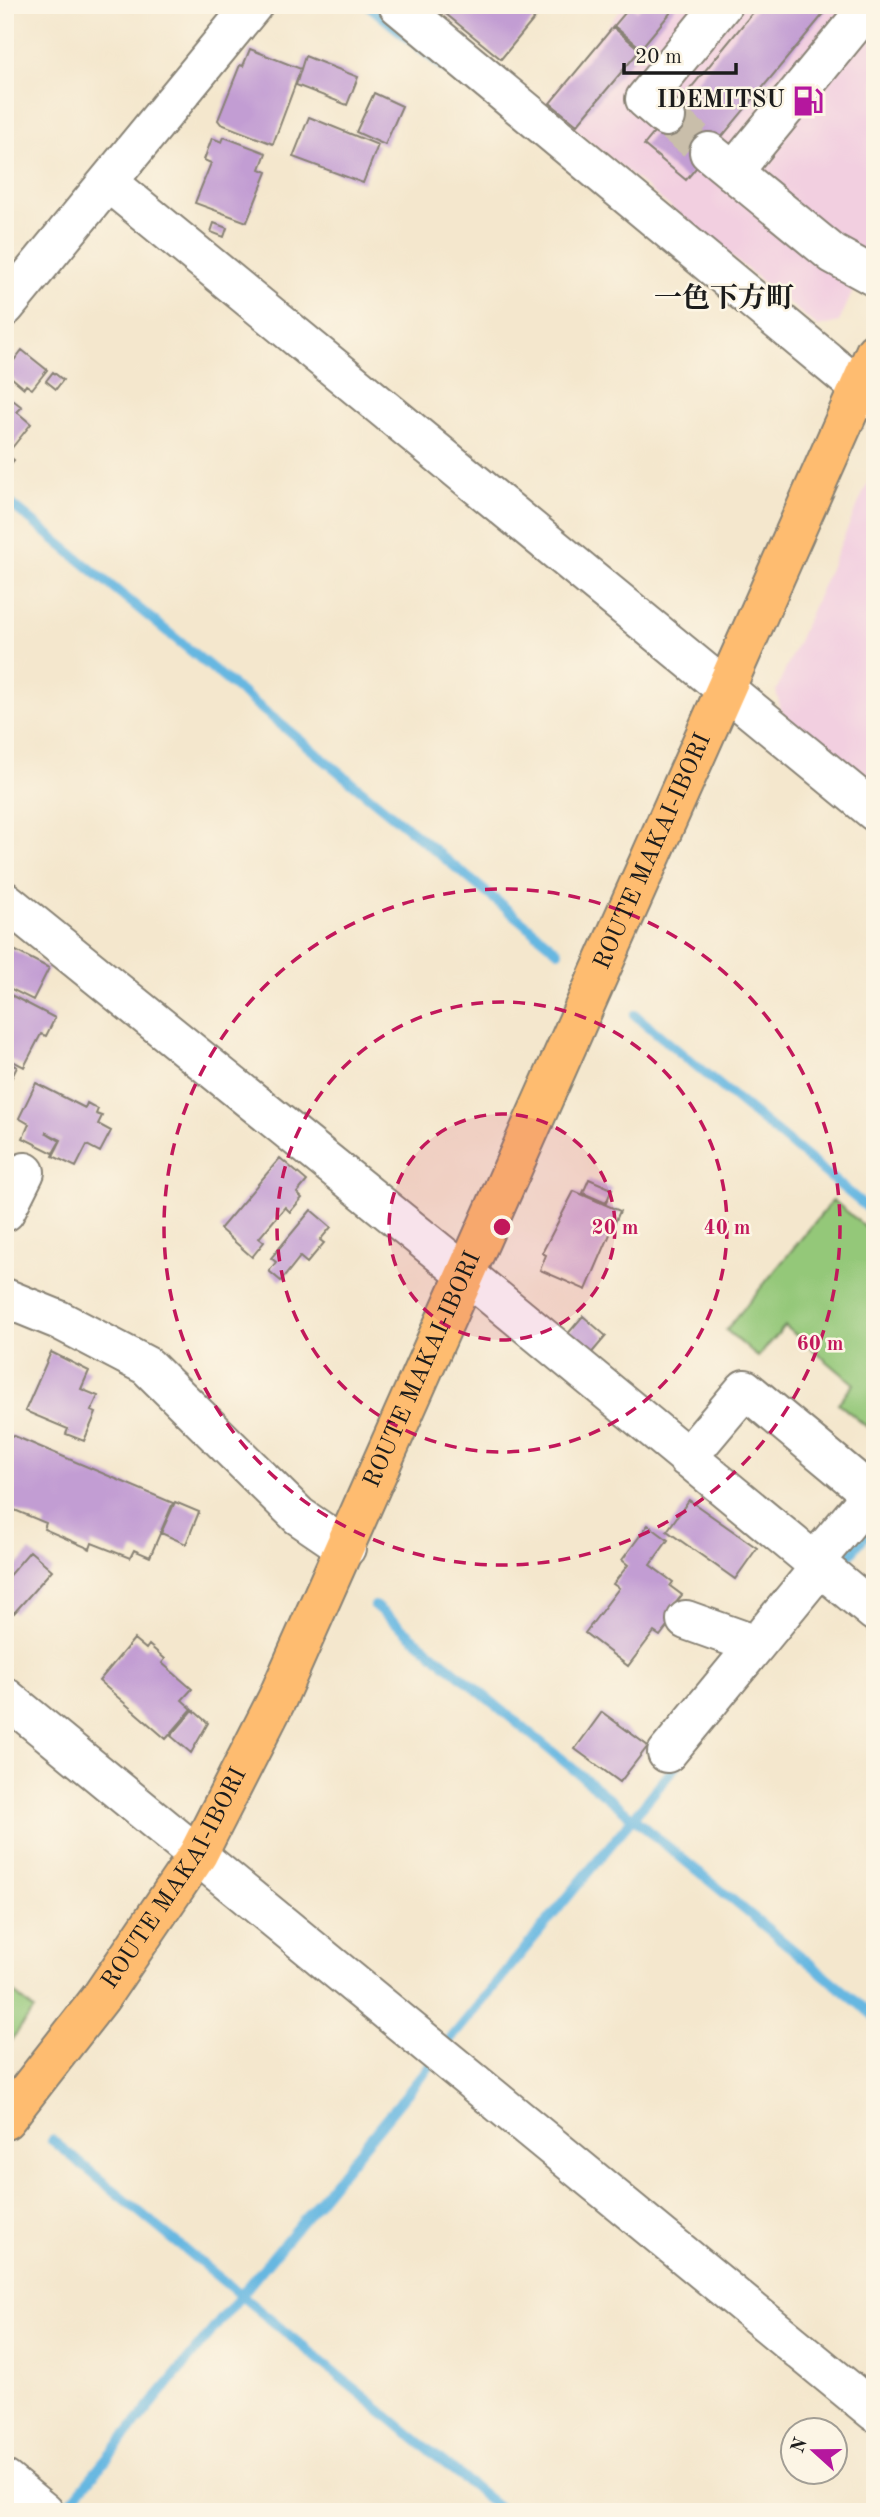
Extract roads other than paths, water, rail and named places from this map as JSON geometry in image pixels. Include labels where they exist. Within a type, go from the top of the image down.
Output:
[{"type":"main road","name":"ROUTE MAKAI-IBORI","points":[[5,2120],[101,1997],[198,1854],[278,1699],[724,687],[867,394],[875,352]]},
{"type":"street","points":[[8,297],[108,182],[253,5]]},
{"type":"street","points":[[398,5],[867,394]]},
{"type":"street","points":[[666,117],[645,99],[722,5]]},
{"type":"street","points":[[870,5],[721,162],[833,254],[875,277]]},
{"type":"street","points":[[108,182],[875,812]]},
{"type":"street","points":[[5,901],[467,1275],[875,1612]]},
{"type":"street","points":[[5,1212],[25,1172]]},
{"type":"street","points":[[5,1298],[59,1320],[147,1366],[299,1516],[346,1548]]},
{"type":"street","points":[[667,1753],[756,1646],[873,1492],[745,1389],[687,1458]]},
{"type":"street","points":[[686,1620],[756,1646]]},
{"type":"street","points":[[5,1697],[875,2412]]},
{"type":"street","points":[[5,2480],[44,2512]]},
{"type":"waterway","points":[[368,5],[447,70]]},
{"type":"waterway","points":[[5,499],[558,951]]},
{"type":"waterway","points":[[635,1015],[875,1214]]},
{"type":"waterway","points":[[839,1567],[875,1524]]},
{"type":"waterway","points":[[375,1606],[875,2017]]},
{"type":"waterway","points":[[449,2041],[679,1762]]},
{"type":"waterway","points":[[66,2508],[429,2067]]},
{"type":"waterway","points":[[52,2140],[504,2512]]},
{"type":"tunnel","points":[[666,117],[709,152]]},
{"type":"place","name":"IDEMITSU","points":[[808,101]]},
{"type":"district","name":"一色下方町","points":[[724,300]]}]
